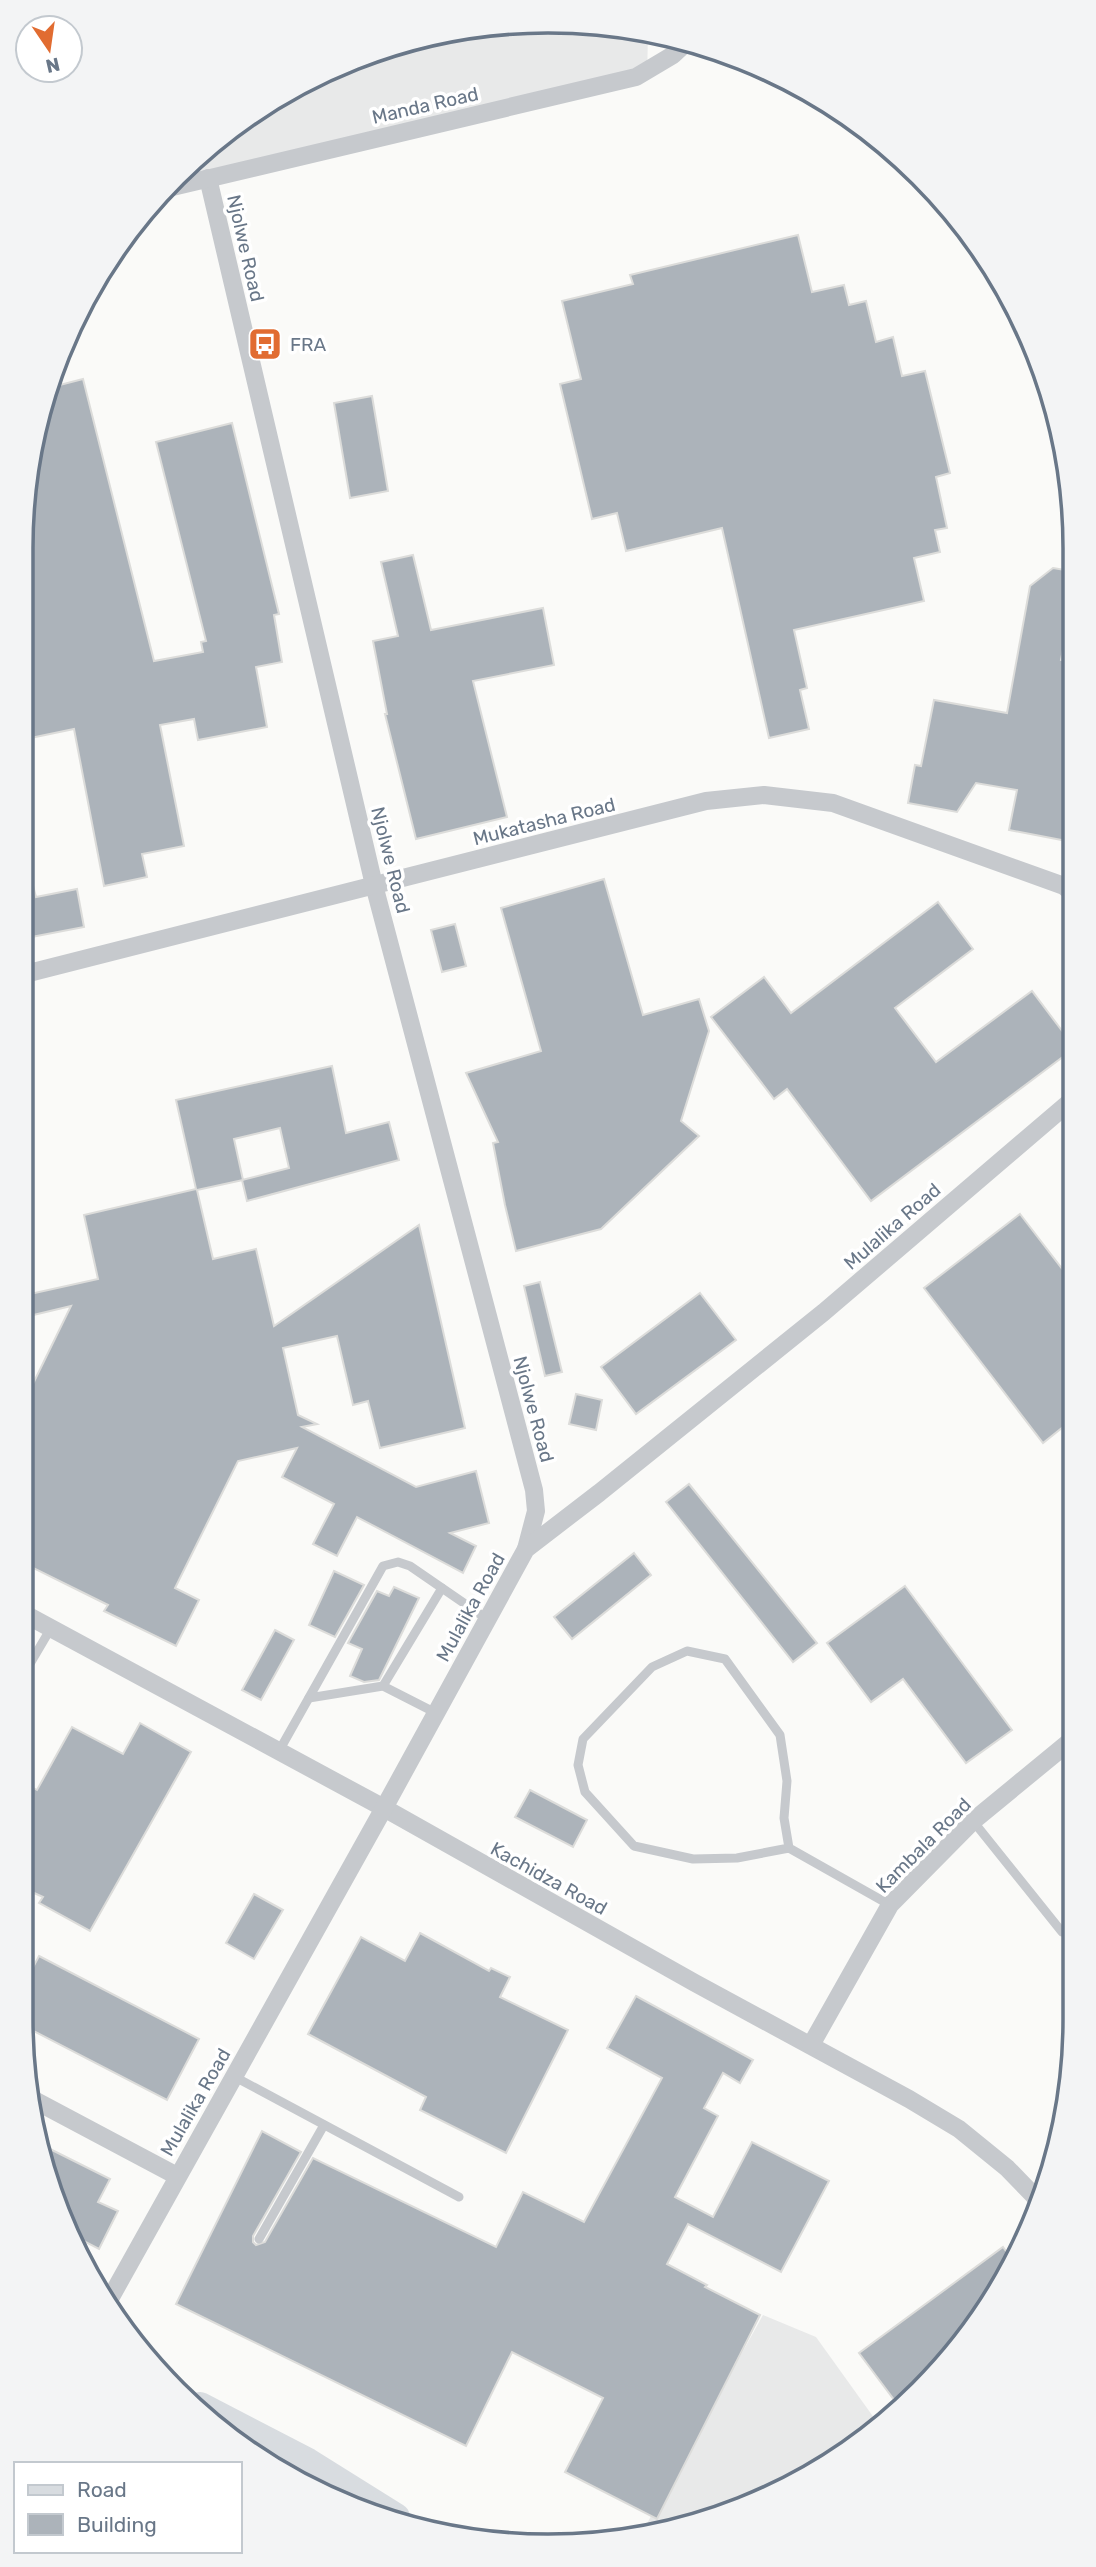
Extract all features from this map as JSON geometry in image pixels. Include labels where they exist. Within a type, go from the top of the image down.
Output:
[{"type":"main road","points":[[225,2419],[308,2462],[373,2502]]},
{"type":"street","name":"Manda Road","points":[[184,184],[636,77],[678,50]]},
{"type":"street","name":"Njolwe Road","points":[[208,178],[374,885],[534,1490],[536,1511],[526,1549]]},
{"type":"street","name":"Mukatasha Road","points":[[33,972],[706,801],[764,795],[833,803],[1063,886]]},
{"type":"street","name":"Mulalika Road","points":[[113,2293],[526,1549],[824,1312],[1063,1108]]},
{"type":"street","name":"Kachidza Road","points":[[33,1618],[384,1808],[959,2129],[1007,2168],[1032,2193]]},
{"type":"street","name":"Kambala Road","points":[[811,2045],[890,1905],[973,1821],[1063,1747]]},
{"type":"street","points":[[41,2104],[177,2176]]},
{"type":"lane","points":[[279,1751],[383,1566],[398,1562],[410,1566],[487,1619]]},
{"type":"lane","points":[[383,1686],[442,1588]]},
{"type":"lane","points":[[33,1659],[51,1628]]},
{"type":"lane","points":[[789,1848],[784,1818],[787,1781],[780,1735],[724,1659],[687,1651],[652,1667],[583,1739],[578,1765],[584,1792],[634,1846],[693,1860],[737,1858],[789,1848],[890,1905]]},
{"type":"lane","points":[[309,1698],[383,1686],[436,1713]]},
{"type":"lane","points":[[973,1821],[1062,1933]]},
{"type":"lane","points":[[234,2077],[459,2197]]},
{"type":"lane","points":[[259,2239],[324,2125]]},
{"type":"shaded area","points":[[514,34],[582,34],[648,43],[647,79],[175,194],[235,140],[291,102],[351,72],[415,51],[448,43]]},
{"type":"shaded area","points":[[763,2315],[816,2337],[873,2417],[834,2447],[776,2481],[713,2506],[647,2524]]},
{"type":"building","points":[[798,235],[812,292],[844,285],[849,305],[866,301],[876,342],[893,337],[902,376],[925,371],[950,473],[936,477],[947,528],[935,530],[940,552],[914,558],[924,601],[794,630],[807,688],[800,690],[809,729],[769,738],[722,528],[626,551],[617,513],[592,519],[560,384],[581,379],[562,301],[633,284],[630,275]]},
{"type":"building","points":[[83,379],[154,661],[203,652],[201,642],[206,641],[156,442],[232,423],[279,614],[274,615],[282,662],[256,667],[267,727],[198,740],[194,719],[160,725],[184,846],[142,854],[147,877],[104,886],[74,729],[33,738],[34,514],[43,448],[60,385]]},
{"type":"building","points":[[372,396],[388,491],[350,498],[334,403]]},
{"type":"building","points":[[413,555],[431,630],[543,608],[554,665],[473,681],[507,817],[416,839],[385,714],[373,641],[398,636],[381,562]]},
{"type":"building","points":[[1053,568],[1063,570],[1063,840],[1009,830],[1017,790],[976,783],[957,812],[908,803],[915,765],[921,766],[934,700],[1007,713],[1030,586]]},
{"type":"building","points":[[604,879],[643,1015],[699,999],[709,1031],[681,1121],[699,1136],[601,1229],[516,1251],[493,1143],[498,1142],[466,1073],[541,1051],[501,908]]},
{"type":"building","points":[[33,886],[36,897],[77,889],[84,927],[33,937]]},
{"type":"building","points":[[938,902],[973,949],[895,1008],[936,1062],[1032,991],[1063,1032],[1063,1057],[871,1201],[787,1089],[774,1099],[711,1017],[764,977],[791,1013]]},
{"type":"building","points":[[455,924],[466,966],[442,972],[431,930]]},
{"type":"building","points":[[332,1066],[346,1133],[389,1122],[399,1160],[247,1201],[242,1180],[197,1190],[213,1259],[256,1249],[274,1326],[419,1225],[465,1428],[380,1448],[368,1401],[353,1405],[337,1336],[283,1348],[298,1415],[317,1424],[302,1427],[416,1487],[476,1471],[489,1523],[450,1533],[476,1546],[463,1573],[357,1517],[337,1556],[313,1544],[334,1504],[282,1477],[297,1448],[238,1461],[175,1588],[199,1600],[176,1646],[104,1611],[108,1605],[33,1568],[33,1384],[71,1306],[33,1315],[33,1293],[98,1279],[84,1215],[196,1189],[176,1100]],"holes":[[[280,1128],[289,1168],[243,1180],[234,1139]]]},
{"type":"building","points":[[1020,1214],[1063,1270],[1063,1427],[1043,1443],[924,1288]]},
{"type":"building","points":[[540,1282],[562,1372],[545,1376],[524,1286]]},
{"type":"building","points":[[700,1293],[736,1340],[636,1414],[601,1367]]},
{"type":"building","points":[[576,1394],[602,1400],[596,1430],[569,1424]]},
{"type":"building","points":[[689,1484],[817,1643],[793,1662],[666,1502]]},
{"type":"building","points":[[634,1553],[651,1575],[572,1639],[554,1617]]},
{"type":"building","points":[[334,1571],[364,1585],[335,1637],[309,1625]]},
{"type":"building","points":[[905,1586],[1012,1730],[966,1763],[903,1679],[871,1702],[827,1643]]},
{"type":"building","points":[[394,1587],[419,1598],[379,1680],[364,1682],[350,1676],[362,1649],[348,1643],[377,1591],[389,1596]]},
{"type":"building","points":[[275,1630],[294,1640],[261,1700],[242,1690]]},
{"type":"building","points":[[140,1723],[191,1752],[90,1931],[39,1903],[43,1897],[33,1892],[33,1788],[37,1790],[72,1727],[123,1754]]},
{"type":"building","points":[[530,1790],[587,1820],[573,1847],[515,1817]]},
{"type":"building","points":[[254,1894],[283,1910],[254,1959],[226,1943]]},
{"type":"building","points":[[420,1933],[489,1971],[491,1968],[510,1977],[500,1997],[568,2030],[506,2153],[420,2110],[426,2097],[308,2034],[361,1937],[405,1961]]},
{"type":"building","points":[[39,1956],[199,2039],[167,2100],[33,2031],[33,1967]]},
{"type":"building","points":[[636,1996],[753,2060],[740,2083],[723,2073],[704,2108],[718,2116],[675,2197],[713,2217],[752,2142],[829,2181],[781,2272],[688,2224],[667,2264],[760,2315],[657,2519],[565,2472],[603,2398],[512,2352],[466,2446],[176,2304],[262,2131],[301,2152],[253,2236],[256,2245],[265,2242],[313,2158],[496,2247],[523,2192],[584,2222],[662,2078],[607,2048]]},
{"type":"building","points":[[50,2149],[110,2179],[98,2202],[118,2211],[99,2249],[83,2241],[72,2216]]},
{"type":"building","points":[[1003,2247],[1007,2252],[976,2305],[956,2332],[935,2358],[894,2400],[859,2353]]},
{"type":"place","name":"FRA","points":[[265,344]]}]
